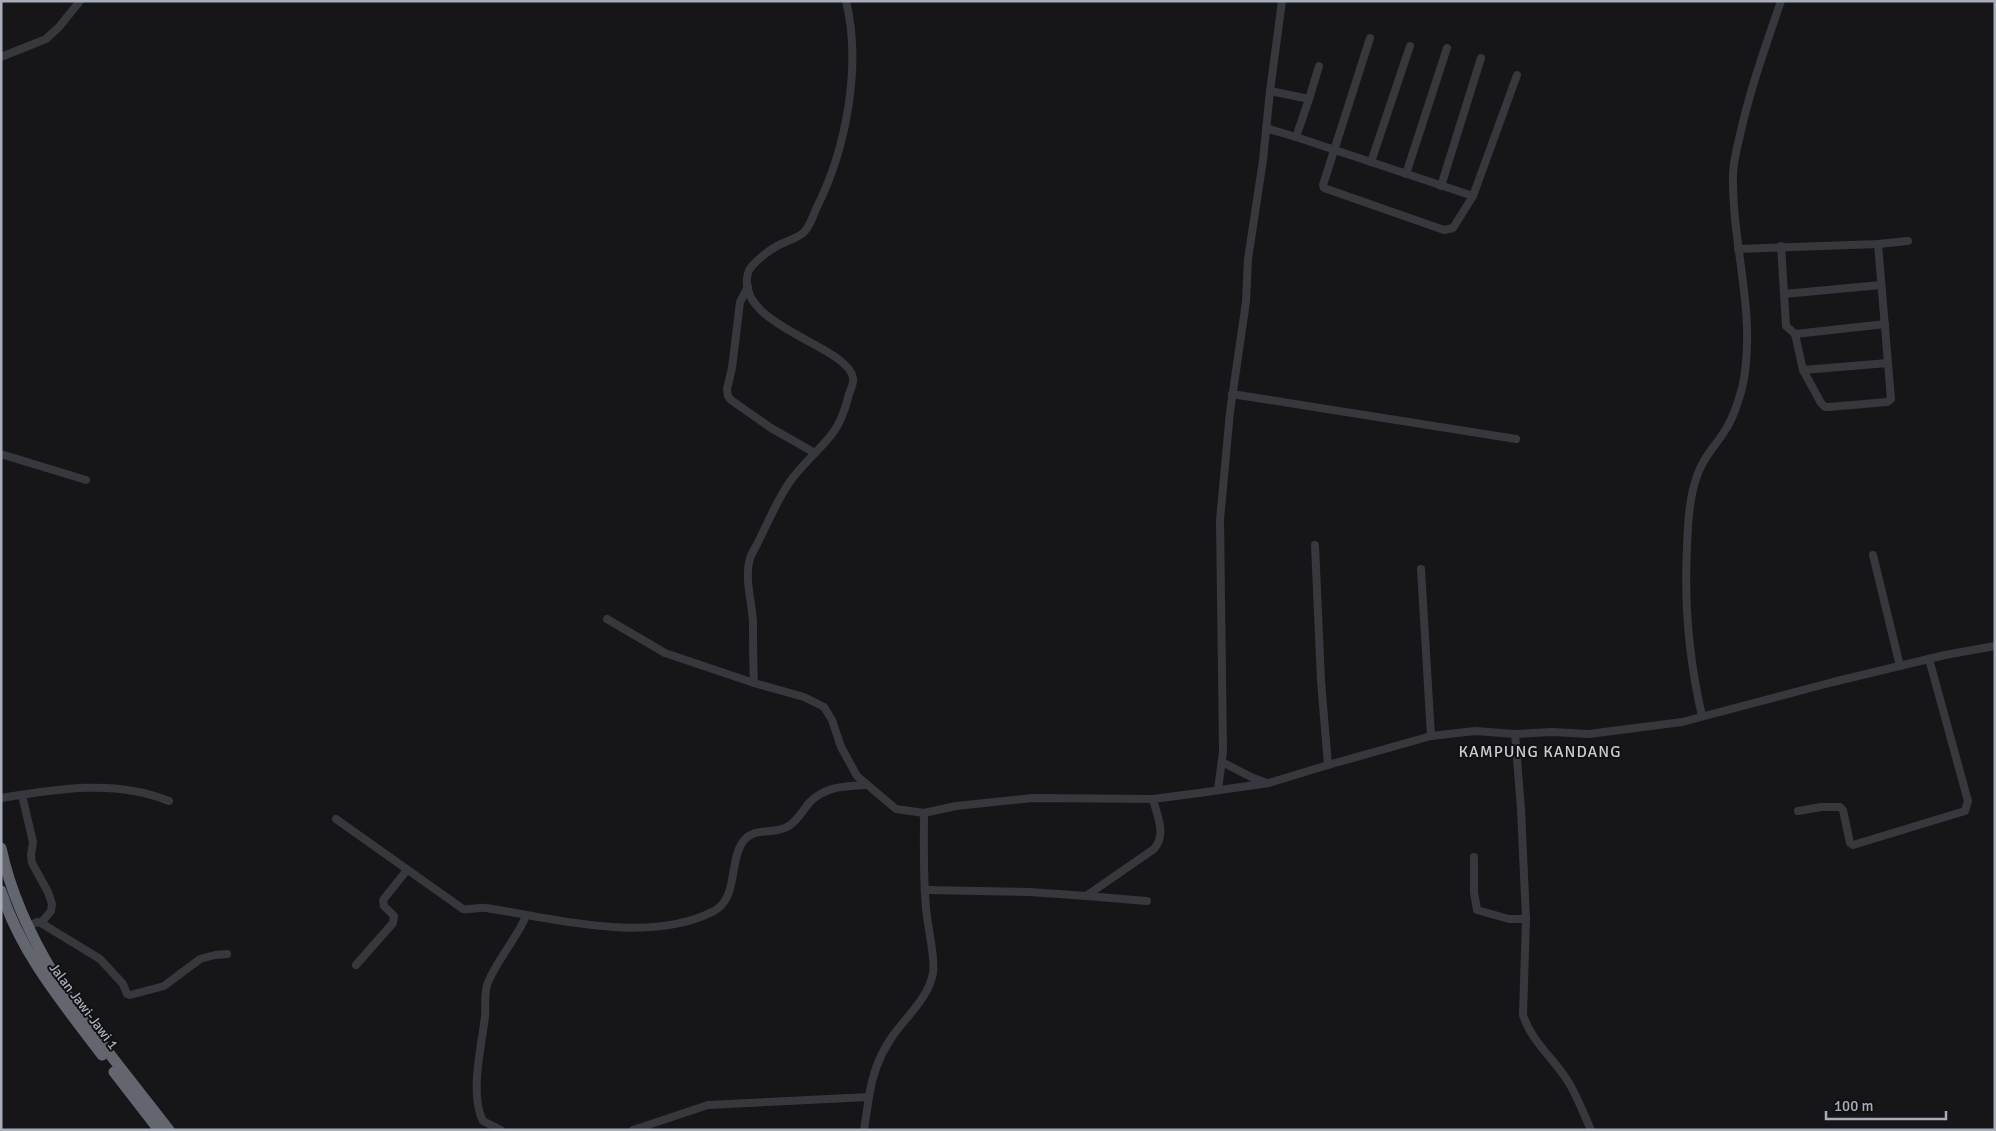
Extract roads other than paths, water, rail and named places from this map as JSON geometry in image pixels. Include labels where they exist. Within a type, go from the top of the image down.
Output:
[{"type":"highway","points":[[1,848],[13,893],[39,950],[77,1008],[169,1130]]},
{"type":"highway","name":"Jalan Jawi-Jawi 1","points":[[1,891],[19,937],[36,966],[159,1130]]},
{"type":"street","points":[[1,58],[46,38],[59,27],[80,1]]},
{"type":"street","points":[[754,683],[753,620],[748,582],[750,559],[789,483],[833,433],[854,380],[849,368],[835,357],[800,338],[770,318],[753,300],[748,287],[748,272],[753,265],[778,245],[796,238],[806,230],[822,198],[835,164],[850,89],[852,52],[850,17],[846,1]]},
{"type":"street","points":[[1218,790],[1222,762],[1220,520],[1232,394],[1246,302],[1248,259],[1282,1]]},
{"type":"street","points":[[1702,716],[1693,678],[1688,643],[1686,567],[1688,520],[1697,477],[1703,461],[1725,432],[1739,398],[1745,372],[1748,320],[1734,212],[1734,164],[1756,76],[1781,1]]},
{"type":"street","points":[[1370,38],[1333,150],[1324,185],[1325,189],[1444,230],[1453,228],[1473,196],[1517,75]]},
{"type":"street","points":[[1370,162],[1410,46]]},
{"type":"street","points":[[1406,174],[1447,48]]},
{"type":"street","points":[[1441,186],[1481,58]]},
{"type":"street","points":[[1296,136],[1319,66]]},
{"type":"street","points":[[1270,91],[1309,99]]},
{"type":"street","points":[[1266,128],[1296,136],[1473,196]]},
{"type":"street","points":[[1738,249],[1878,244],[1908,241]]},
{"type":"street","points":[[1782,246],[1786,326],[1795,334],[1803,370],[1821,403],[1828,407],[1889,401],[1891,397],[1878,244]]},
{"type":"street","points":[[1784,294],[1881,285]]},
{"type":"street","points":[[748,287],[740,302],[732,368],[727,389],[728,396],[771,428],[815,453]]},
{"type":"street","points":[[1795,334],[1885,324]]},
{"type":"street","points":[[1803,370],[1888,363]]},
{"type":"street","points":[[1232,394],[1516,439]]},
{"type":"street","points":[[1,454],[86,480]]},
{"type":"street","points":[[1315,545],[1321,681],[1328,765]]},
{"type":"street","points":[[1873,555],[1900,666]]},
{"type":"street","points":[[1421,569],[1431,736]]},
{"type":"street","points":[[607,619],[665,653],[754,683],[804,697],[824,708],[832,720],[841,747],[857,776],[896,809],[924,813],[956,806],[1033,798],[1153,799],[1269,783],[1431,736],[1475,731],[1515,734],[1596,734],[1682,722],[1900,666],[1995,646]]},
{"type":"street","points":[[1798,811],[1840,807],[1843,810],[1850,843],[1853,845],[1964,811],[1968,801],[1929,660]]},
{"type":"street","points":[[1515,734],[1521,809],[1526,919],[1523,1015],[1535,1041],[1570,1084],[1591,1130]]},
{"type":"street","points":[[1222,762],[1250,777],[1269,783]]},
{"type":"street","points":[[336,819],[463,909],[482,907],[524,922],[626,928],[692,920],[714,911],[726,900],[739,848],[749,835],[754,832],[781,830],[788,826],[798,818],[810,802],[824,792],[836,787],[866,784]]},
{"type":"street","points":[[1,798],[79,788],[122,788],[147,793],[169,801]]},
{"type":"street","points":[[22,795],[33,842],[32,863],[48,892],[52,904],[51,911],[41,922],[27,927]]},
{"type":"street","points":[[1086,896],[1154,849],[1158,844],[1161,831],[1153,799]]},
{"type":"street","points":[[864,1130],[872,1077],[879,1058],[890,1039],[917,1006],[929,986],[934,972],[925,890],[924,813]]},
{"type":"street","points":[[1474,857],[1474,892],[1477,910],[1509,919],[1526,919]]},
{"type":"street","points":[[356,965],[393,923],[394,916],[384,906],[382,900],[407,870]]},
{"type":"street","points":[[925,890],[1030,892],[1147,901]]},
{"type":"street","points":[[41,922],[100,959],[130,995],[164,986],[200,959],[227,954]]},
{"type":"street","points":[[501,1130],[486,1124],[480,1117],[476,1076],[487,985],[524,922]]},
{"type":"street","points":[[637,1129],[692,1109],[723,1103],[869,1097]]},
{"type":"district","name":"KAMPUNG KANDANG","points":[[1540,751]]}]
